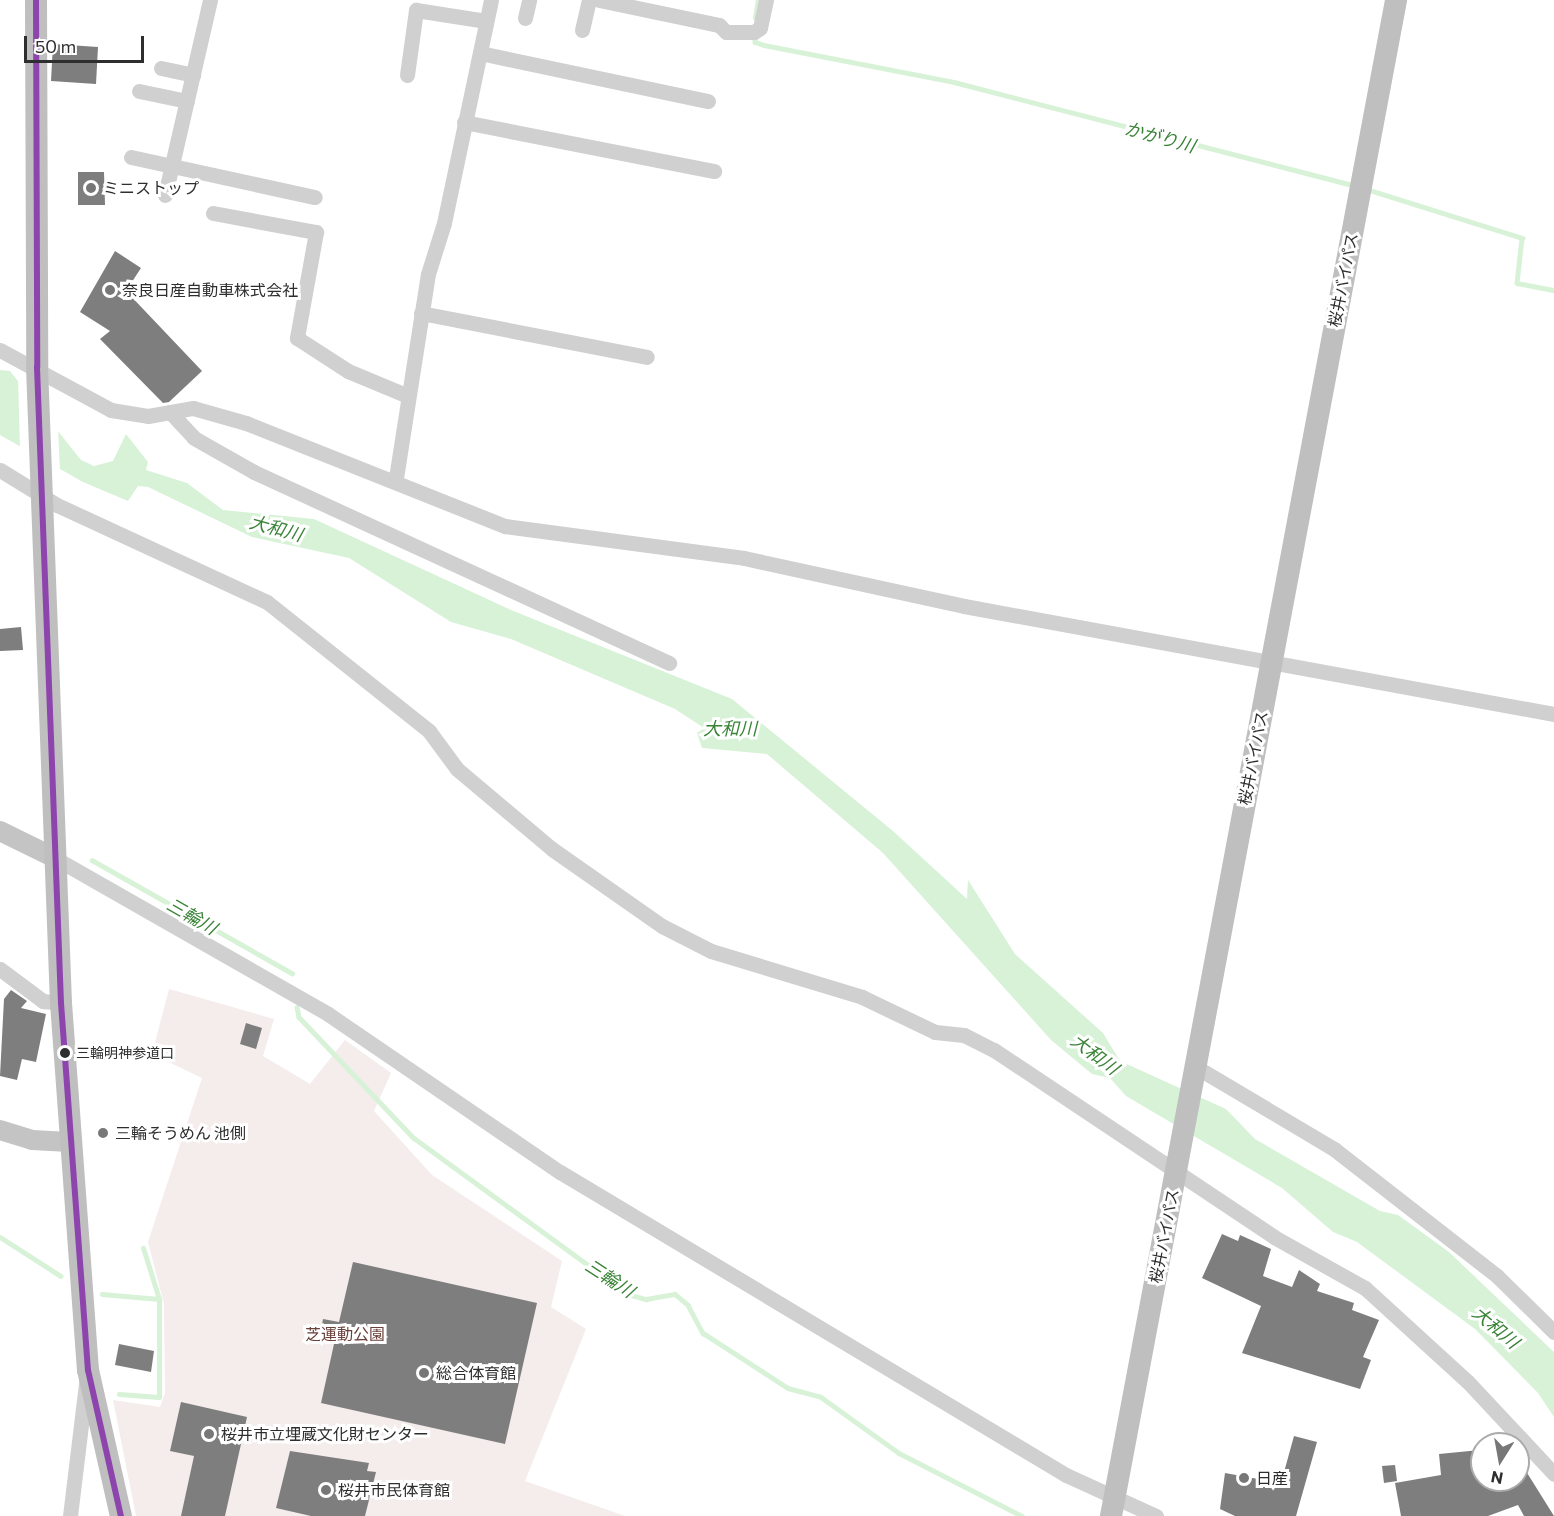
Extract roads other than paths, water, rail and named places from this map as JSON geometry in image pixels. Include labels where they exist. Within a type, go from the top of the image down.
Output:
[{"type":"highway","points":[[36,0],[38,374],[53,856],[61,1003],[69,1142],[88,1371],[121,1516]]},
{"type":"highway","name":"桜井バイパス","points":[[1113,1508],[1396,0]]},
{"type":"main road","points":[[0,831],[53,856]]},
{"type":"main road","points":[[0,1130],[32,1140],[69,1142]]},
{"type":"street","points":[[165,195],[174,165],[210,0]]},
{"type":"street","points":[[396,478],[422,313],[491,0]]},
{"type":"street","points":[[525,18],[529,0]]},
{"type":"street","points":[[582,30],[589,0]]},
{"type":"street","points":[[599,0],[719,25],[726,32],[754,32],[766,0]]},
{"type":"street","points":[[407,75],[416,10],[486,21]]},
{"type":"street","points":[[480,53],[708,101]]},
{"type":"street","points":[[161,68],[193,75]]},
{"type":"street","points":[[139,91],[187,101]]},
{"type":"street","points":[[465,122],[714,171]]},
{"type":"street","points":[[131,157],[315,197]]},
{"type":"street","points":[[213,213],[316,232],[297,338],[348,371],[408,396]]},
{"type":"street","points":[[422,313],[647,357]]},
{"type":"street","points":[[0,350],[38,374],[111,410],[133,416],[192,408],[246,423],[396,478],[505,526],[744,558],[1270,663],[1554,714]]},
{"type":"street","points":[[170,412],[194,438],[254,472],[669,663]]},
{"type":"street","points":[[0,470],[267,602],[429,731],[457,769],[552,849],[662,926],[711,951],[862,997],[935,1032],[964,1035],[1178,1161],[1274,1237],[1365,1288],[1468,1382],[1554,1474]]},
{"type":"street","points":[[53,856],[328,1014],[560,1172],[1113,1508],[1156,1516]]},
{"type":"street","points":[[0,969],[43,1001],[61,1003]]},
{"type":"street","points":[[1194,1078],[1334,1149],[1439,1227],[1554,1332]]},
{"type":"street","points":[[70,1516],[88,1371]]},
{"type":"water","name":"大和川","points":[[0,370],[10,371],[81,460],[94,466],[113,461],[126,434],[148,462],[146,470],[187,483],[223,510],[314,519],[511,610],[732,699],[893,831],[967,899],[968,880],[1015,954],[1103,1033],[1120,1061],[1226,1109],[1255,1139],[1380,1211],[1398,1215],[1449,1252],[1554,1352],[1554,1417],[1538,1393],[1475,1329],[1357,1242],[1333,1232],[1282,1188],[1126,1096],[1110,1078],[1092,1074],[1051,1040],[883,853],[767,754],[702,748],[697,733],[704,728],[675,709],[511,639],[451,622],[349,558],[252,537],[148,487],[138,486],[128,501],[83,482],[0,435]]},
{"type":"waterway","name":"かがり川","points":[[755,18],[758,0]]},
{"type":"waterway","name":"かがり川","points":[[755,35],[755,42],[764,45],[954,82],[1355,186]]},
{"type":"waterway","name":"かがり川","points":[[1366,189],[1522,238],[1517,283],[1554,290]]},
{"type":"waterway","name":"三輪川","points":[[92,860],[292,973]]},
{"type":"waterway","name":"三輪川","points":[[297,1007],[299,1017],[414,1138],[628,1294],[646,1299],[675,1294],[688,1305],[703,1333],[788,1388],[821,1397],[899,1453],[1022,1516]]},
{"type":"waterway","points":[[0,1237],[61,1276]]},
{"type":"waterway","points":[[119,1394],[159,1397],[159,1299],[143,1248]]},
{"type":"waterway","points":[[102,1294],[159,1299]]},
{"type":"place","name":"ミニストップ","points":[[91,188]]},
{"type":"place","name":"奈良日産自動車株式会社","points":[[110,290]]},
{"type":"place","name":"三輪明神参道口","points":[[65,1053]]},
{"type":"place","name":"三輪そうめん 池側","points":[[103,1133]]},
{"type":"place","name":"総合体育館","points":[[424,1373]]},
{"type":"place","name":"桜井市立埋蔵文化財センター","points":[[209,1434]]},
{"type":"place","name":"日産","points":[[1244,1478]]},
{"type":"place","name":"桜井市民体育館","points":[[326,1490]]},
{"type":"park label","name":"芝運動公園","points":[[345,1334]]}]
